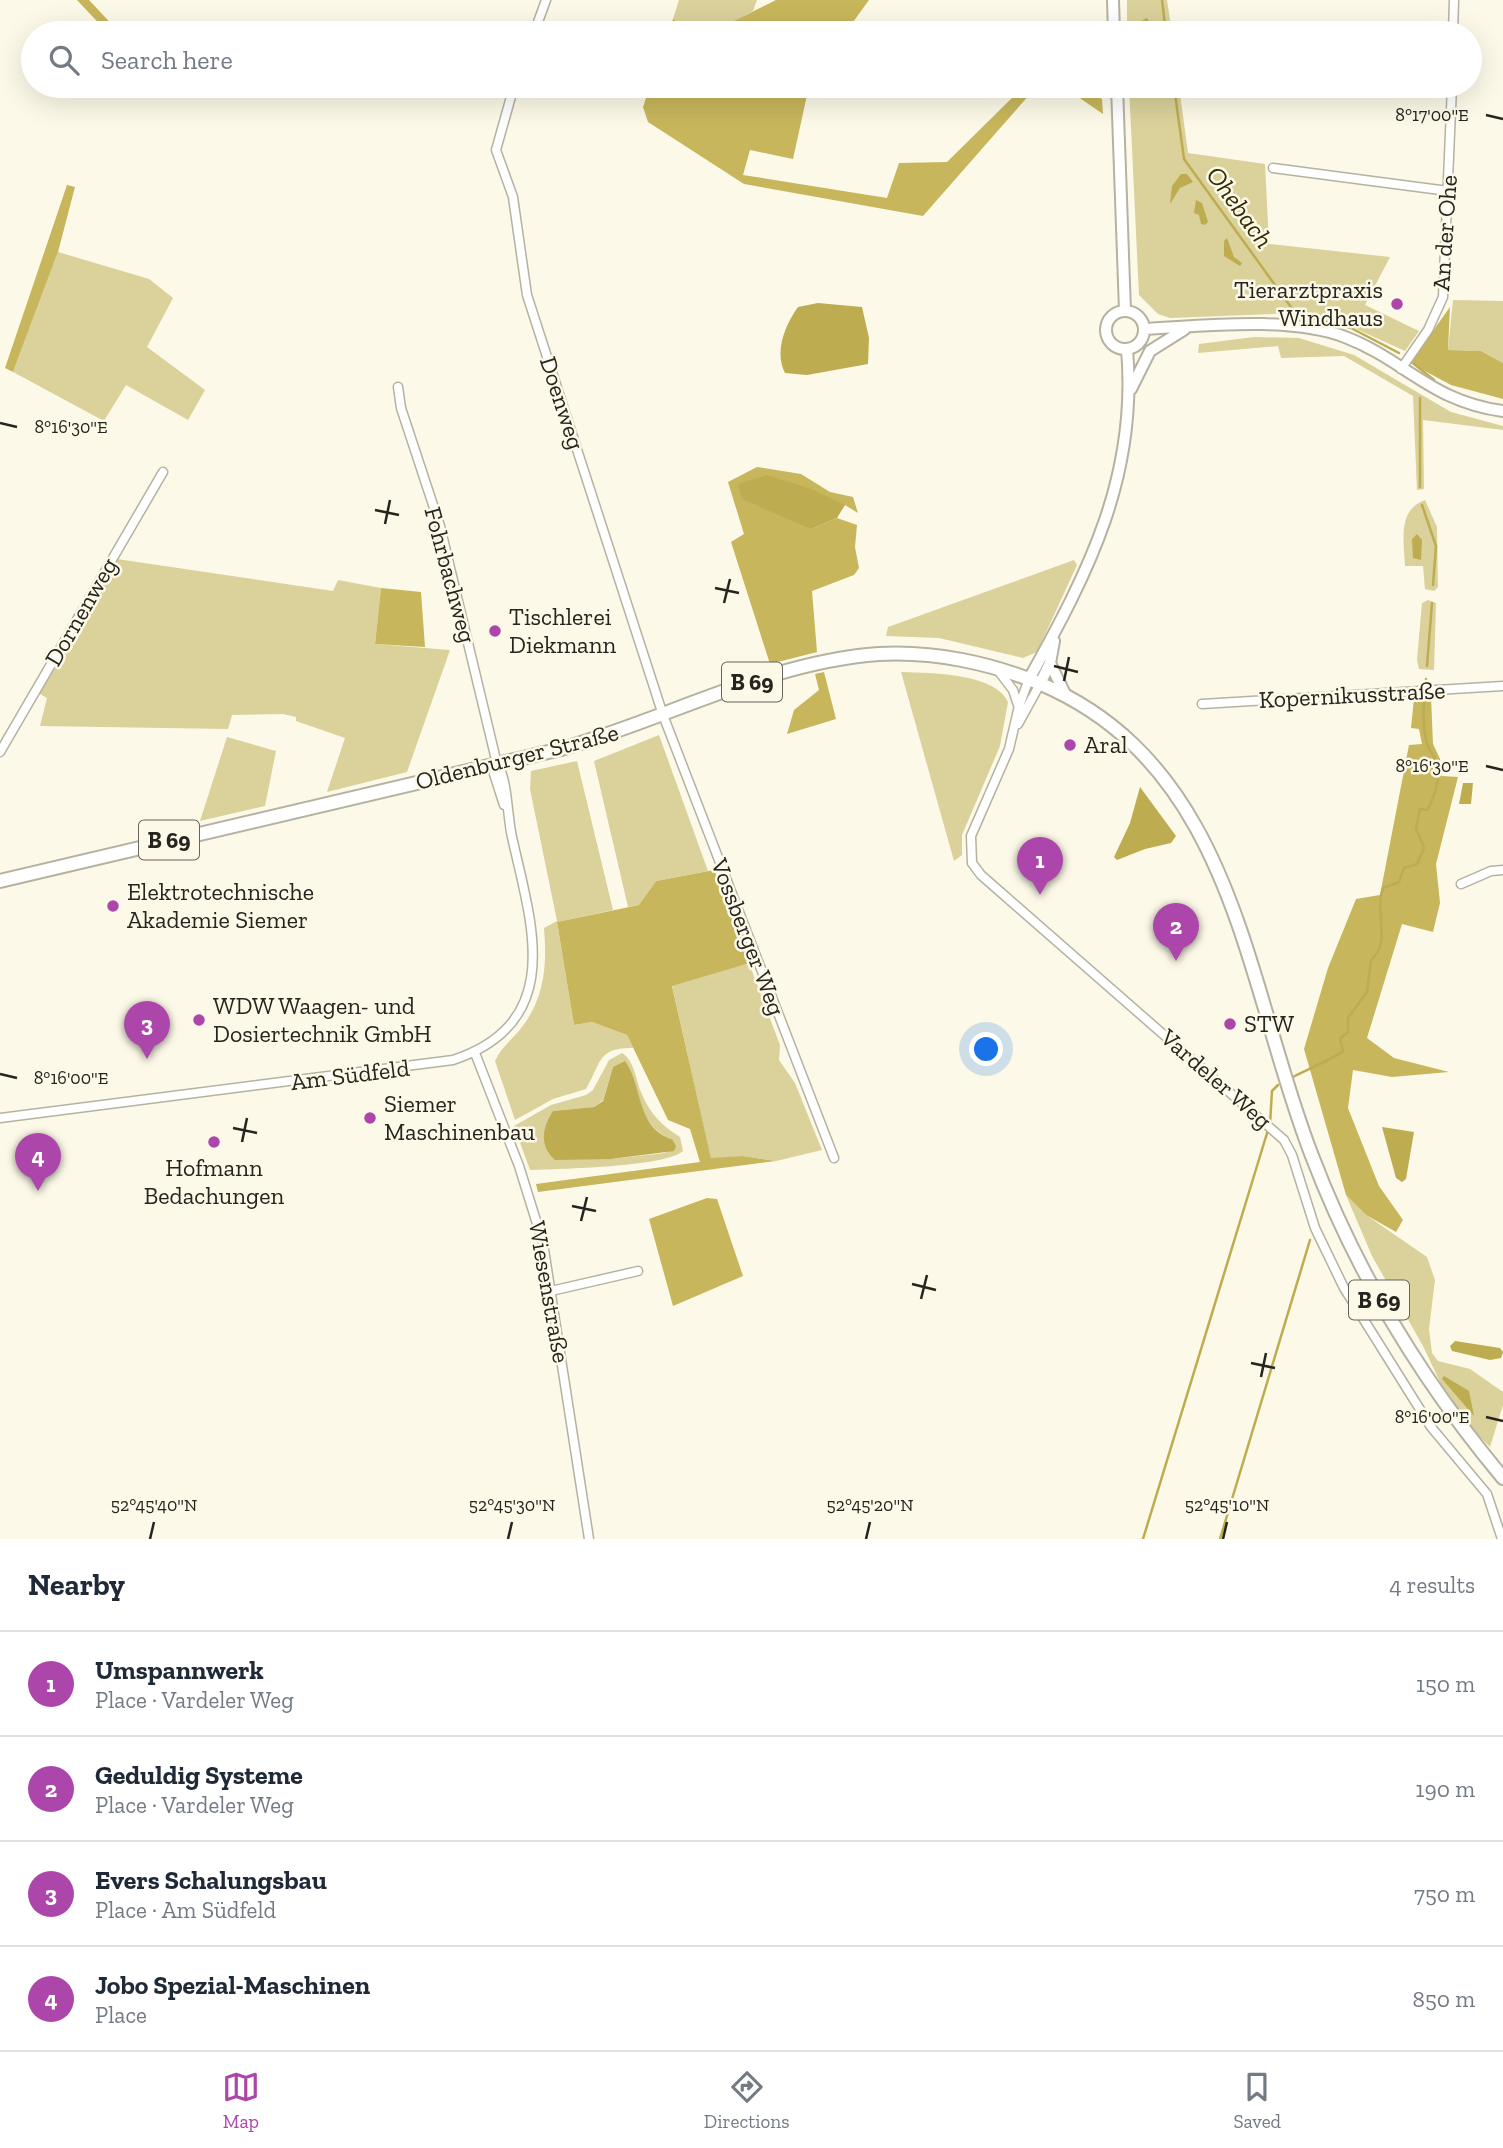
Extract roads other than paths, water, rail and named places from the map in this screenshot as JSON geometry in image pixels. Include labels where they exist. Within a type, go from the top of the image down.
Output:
[{"type":"main road","points":[[1113,0],[1114,21]]},
{"type":"main road","points":[[1117,98],[1125,312]]},
{"type":"main road","points":[[1125,312],[1136,314],[1144,329],[1141,340],[1127,349],[1115,346],[1107,331],[1110,320],[1125,312]]},
{"type":"main road","points":[[1144,329],[1275,325],[1322,330],[1367,348],[1451,398],[1503,411]]},
{"type":"main road","points":[[1130,392],[1150,351],[1185,329]]},
{"type":"main road","points":[[1035,682],[1104,529],[1113,500],[1127,437],[1130,392],[1127,349]]},
{"type":"main road","points":[[1035,682],[1050,663],[1055,635]]},
{"type":"main road","name":"Oldenburger Straße","points":[[0,881],[595,739],[792,669],[849,657],[929,655],[997,669],[1035,682]]},
{"type":"main road","points":[[1050,663],[1066,696]]},
{"type":"main road","name":"B 69","points":[[1035,682],[1066,696],[1114,727],[1151,762],[1179,798],[1199,830],[1233,909],[1292,1102],[1346,1236],[1421,1370],[1466,1434],[1503,1478]]},
{"type":"street","points":[[538,21],[546,0]]},
{"type":"street","points":[[1453,21],[1454,0]]},
{"type":"street","name":"Doenweg","points":[[511,98],[496,150],[513,197],[527,295],[663,715]]},
{"type":"street","name":"An der Ohe","points":[[1401,369],[1428,330],[1443,297],[1452,98]]},
{"type":"street","points":[[1273,168],[1448,191]]},
{"type":"street","name":"Fohrbachweg","points":[[398,387],[401,408],[440,526],[497,764]]},
{"type":"street","name":"Dornenweg","points":[[0,752],[163,472]]},
{"type":"street","points":[[997,669],[1013,690],[1018,706]]},
{"type":"street","name":"Vardeler Weg","points":[[1014,731],[1018,706],[1035,682]]},
{"type":"street","name":"Vardeler Weg","points":[[1035,682],[971,836],[972,863],[981,875],[1274,1130],[1292,1155],[1315,1228],[1344,1288],[1402,1384],[1463,1467],[1487,1494],[1502,1539]]},
{"type":"street","name":"Kopernikusstraße","points":[[1202,704],[1503,686]]},
{"type":"street","name":"Vossberger Weg","points":[[663,715],[834,1158]]},
{"type":"street","name":"Am Südfeld","points":[[0,1118],[416,1067],[475,1053],[496,1037],[516,1014],[528,991],[534,965],[534,932],[506,811],[503,772],[497,764]]},
{"type":"street","points":[[1461,884],[1491,871],[1503,870]]},
{"type":"street","name":"Wiesenstraße","points":[[475,1053],[529,1195],[543,1243],[589,1539]]},
{"type":"street","points":[[551,1290],[639,1270]]},
{"type":"waterway","name":"Ohebach","points":[[1162,0],[1165,21]]},
{"type":"waterway","name":"Ohebach","points":[[1176,98],[1184,159],[1296,314],[1351,328],[1399,353]]},
{"type":"waterway","name":"Ohebach","points":[[1414,364],[1434,380]]},
{"type":"waterway","name":"Ohebach","points":[[1420,398],[1420,487]]},
{"type":"waterway","points":[[1422,505],[1436,546],[1433,585]]},
{"type":"waterway","points":[[1427,666],[1432,603]]},
{"type":"waterway","points":[[1293,1077],[1343,1051],[1340,1039],[1348,1032],[1348,1018],[1367,992],[1371,960],[1380,945],[1383,888],[1399,882],[1404,868],[1417,864],[1424,848],[1416,828],[1420,809],[1427,810],[1439,774],[1426,738],[1424,700]]},
{"type":"waterway","points":[[1270,1124],[1272,1091],[1278,1085]]},
{"type":"waterway","points":[[1143,1539],[1268,1130]]},
{"type":"waterway","points":[[1220,1539],[1310,1240]]},
{"type":"place","name":"Tierarztpraxis Windhaus","points":[[1397,304]]},
{"type":"place","name":"Tischlerei Diekmann","points":[[495,631]]},
{"type":"place","name":"Aral","points":[[1070,745]]},
{"type":"place","name":"Umspannwerk","points":[[1040,895]]},
{"type":"place","name":"Elektrotechnische Akademie Siemer","points":[[113,906]]},
{"type":"place","name":"Geduldig Systeme","points":[[1176,961]]},
{"type":"place","name":"WDW Waagen- und Dosiertechnik GmbH","points":[[199,1020]]},
{"type":"place","name":"STW","points":[[1230,1024]]},
{"type":"place","name":"Evers Schalungsbau","points":[[147,1059]]},
{"type":"place","name":"Siemer Maschinenbau","points":[[370,1118]]},
{"type":"place","name":"Hofmann Bedachungen","points":[[214,1142]]},
{"type":"place","name":"Jobo Spezial-Maschinen","points":[[38,1191]]}]
